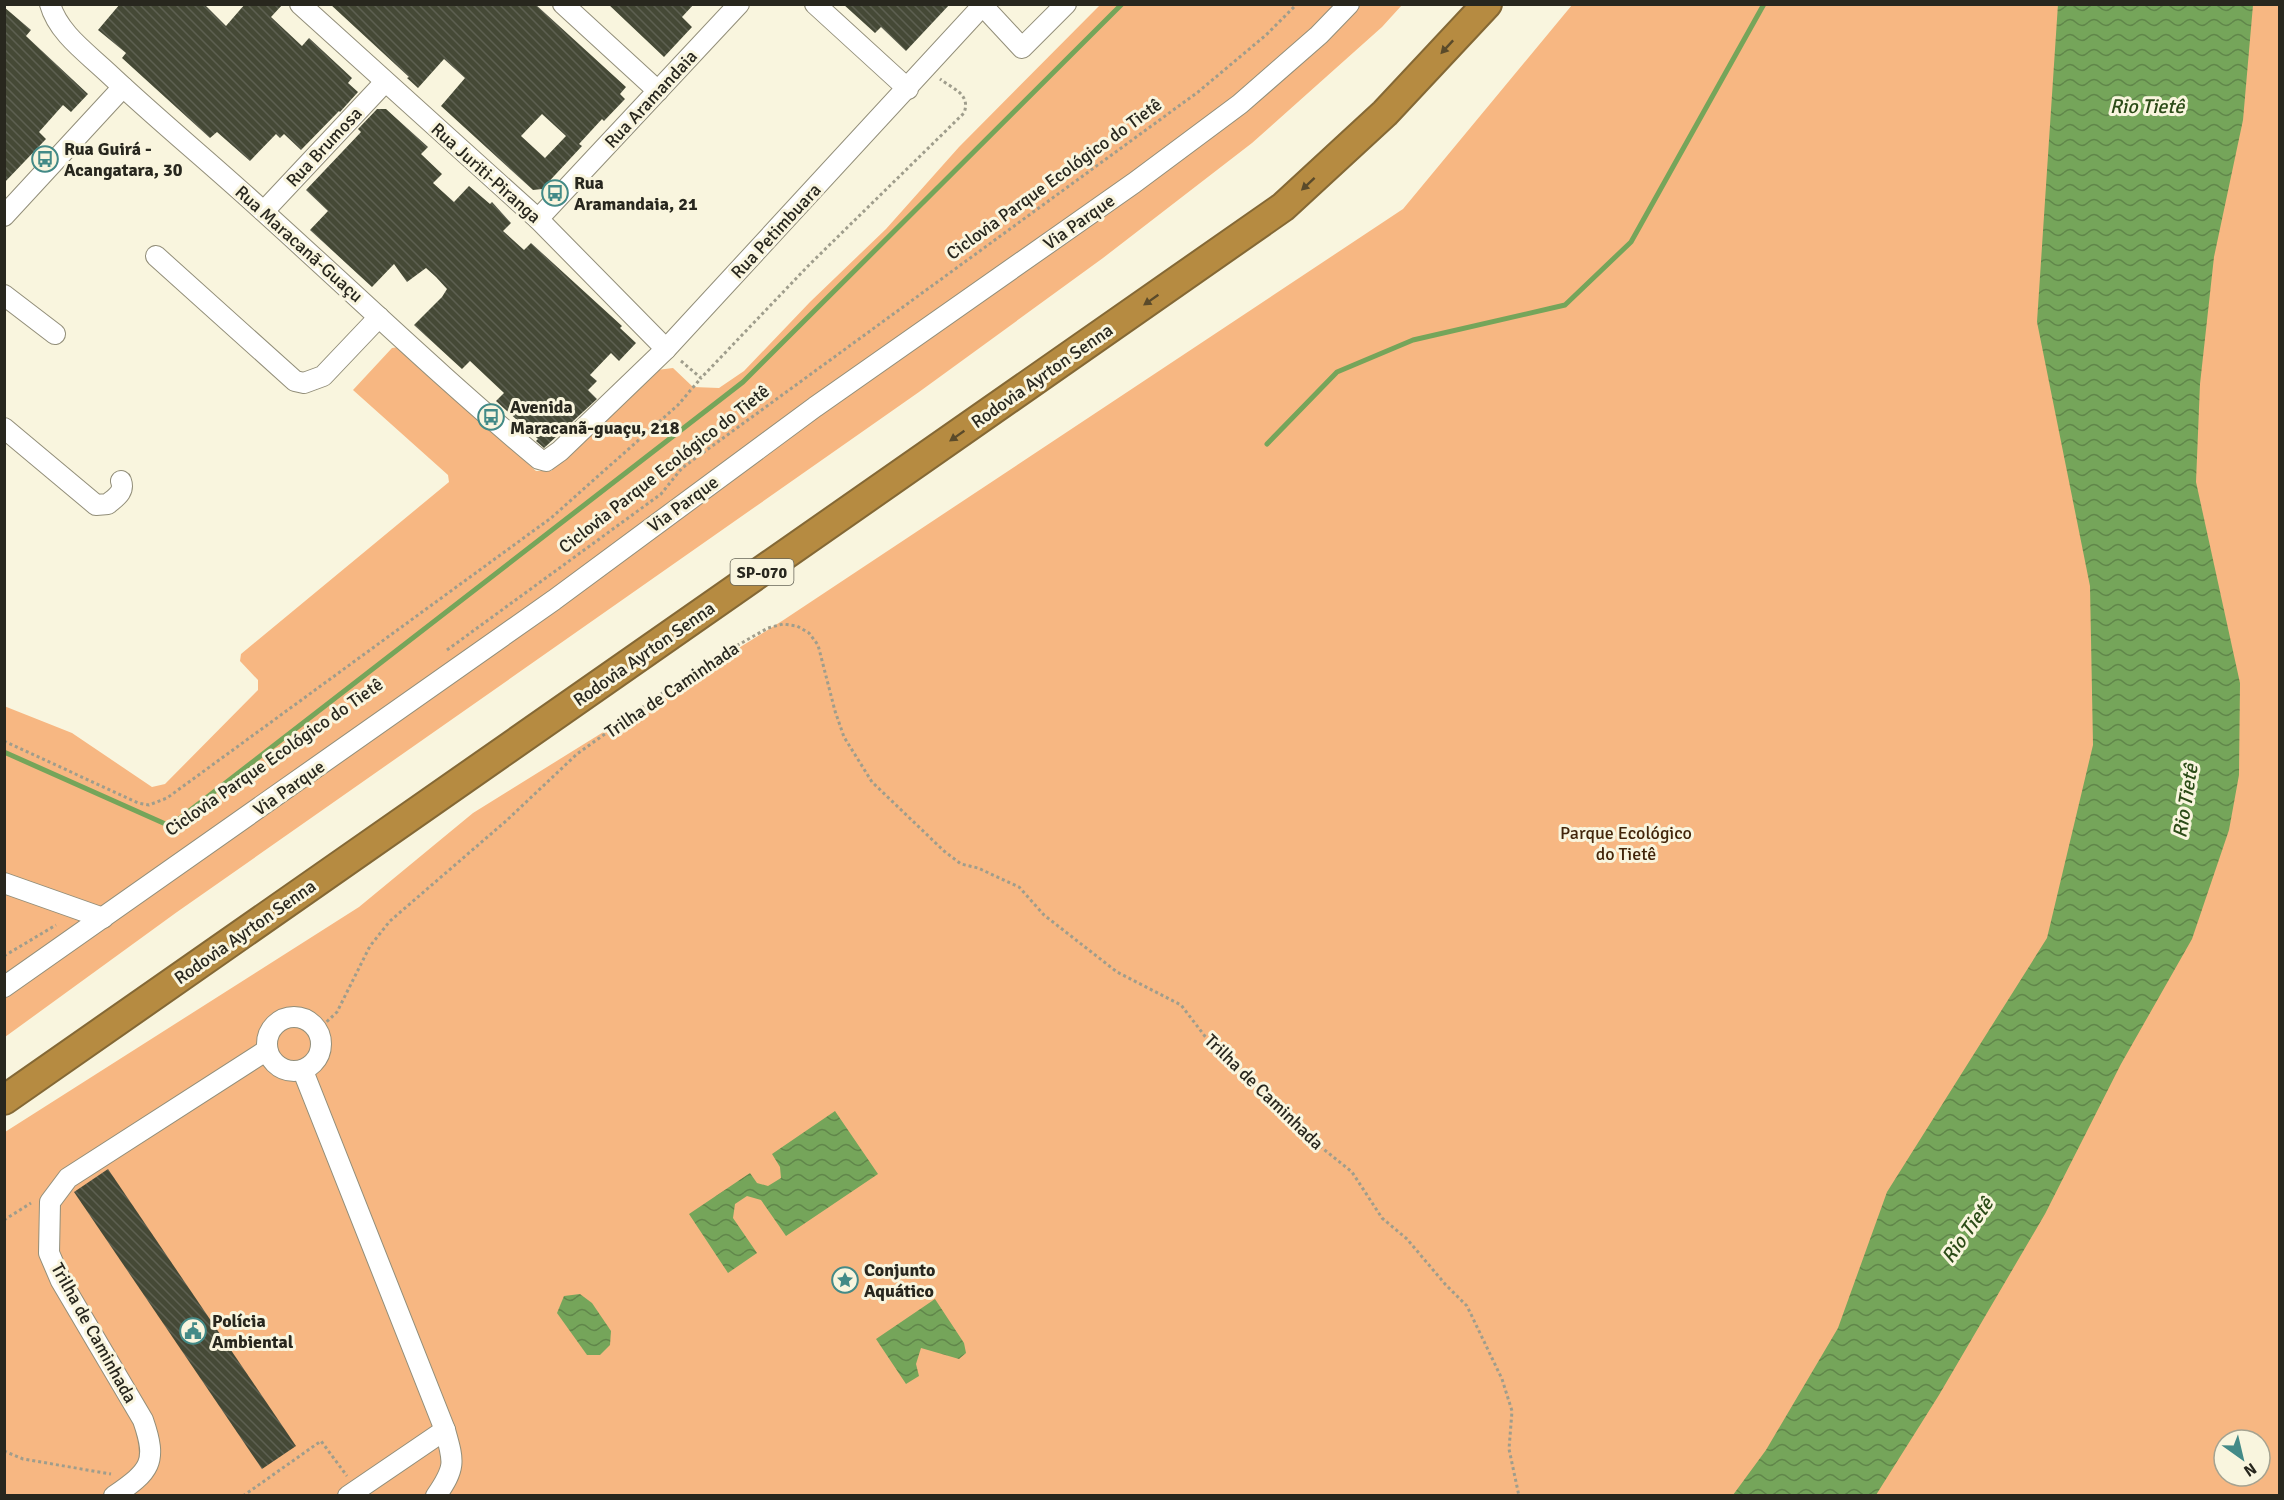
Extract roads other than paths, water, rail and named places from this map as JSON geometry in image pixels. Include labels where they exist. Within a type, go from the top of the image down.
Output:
[{"type":"highway","name":"Rodovia Ayrton Senna","points":[[4,1100],[1283,207],[1385,113],[1486,4]]},
{"type":"street","name":"Rua Maracanã-Guaçu","points":[[50,4],[55,19],[65,32],[123,87],[264,211],[444,378],[539,459],[546,461],[560,451]]},
{"type":"street","name":"Rua Juriti-Piranga","points":[[300,4],[538,219],[666,349]]},
{"type":"street","points":[[563,4],[658,91]]},
{"type":"street","name":"Rua Aramandaia","points":[[538,219],[739,4]]},
{"type":"street","points":[[815,4],[908,89]]},
{"type":"street","points":[[983,5],[1022,48],[1066,4]]},
{"type":"street","name":"Via Parque","points":[[4,987],[544,607],[815,407],[1134,183],[1240,104],[1319,35],[1349,4]]},
{"type":"street","name":"Rua Petimbuara","points":[[560,451],[666,349],[983,5]]},
{"type":"street","name":"Rua Brumosa","points":[[264,211],[385,82]]},
{"type":"street","points":[[4,216],[123,87]]},
{"type":"street","points":[[156,256],[295,381],[304,382],[323,376],[379,317]]},
{"type":"street","points":[[4,294],[55,334]]},
{"type":"street","points":[[4,428],[96,505],[108,504],[121,492],[123,486],[121,481]]},
{"type":"street","points":[[4,884],[103,918]]},
{"type":"street","points":[[303,1017],[318,1030],[322,1046],[316,1061],[303,1071],[288,1071],[274,1064],[267,1050],[269,1032],[283,1019],[303,1017]]},
{"type":"street","name":"Trilha de Caminhada","points":[[114,1496],[138,1479],[149,1462],[151,1443],[143,1420],[57,1272],[50,1253],[50,1202],[68,1178],[267,1050]]},
{"type":"street","points":[[303,1071],[445,1430],[453,1458],[450,1476],[436,1496]]},
{"type":"street","points":[[352,1493],[445,1430]]},
{"type":"water","name":"Rio Tietê","points":[[2058,4],[2253,5],[2243,120],[2214,257],[2200,384],[2196,482],[2240,683],[2239,775],[2229,830],[2192,939],[2121,1064],[2045,1214],[1939,1395],[1876,1495],[1733,1495],[1766,1450],[1838,1328],[1887,1192],[2047,938],[2093,745],[2090,586],[2037,322]]},
{"type":"water","points":[[835,1111],[878,1174],[786,1236],[761,1200],[747,1196],[735,1204],[733,1218],[757,1253],[728,1273],[689,1214],[750,1173],[757,1183],[768,1186],[781,1178],[780,1167],[772,1154]]},
{"type":"water","points":[[580,1294],[592,1303],[611,1331],[610,1345],[600,1355],[587,1355],[557,1313],[564,1296]]},
{"type":"water","points":[[935,1299],[964,1343],[966,1353],[959,1359],[921,1348],[916,1364],[919,1376],[906,1384],[876,1339]]},
{"type":"waterway","points":[[4,752],[170,826],[743,382],[1122,4]]},
{"type":"waterway","points":[[1267,444],[1337,372],[1413,340],[1565,305],[1631,242],[1764,4]]},
{"type":"place","name":"Rua Guirá - Acangatara, 30","points":[[45,159]]},
{"type":"place","name":"Rua Aramandaia, 21","points":[[555,193]]},
{"type":"place","name":"Avenida Maracanã-guaçu, 218","points":[[491,417]]},
{"type":"place","name":"Conjunto Aquático","points":[[845,1280]]},
{"type":"place","name":"Polícia Ambiental","points":[[193,1331]]},
{"type":"park label","name":"Parque Ecológico do Tietê","points":[[1626,843]]}]
